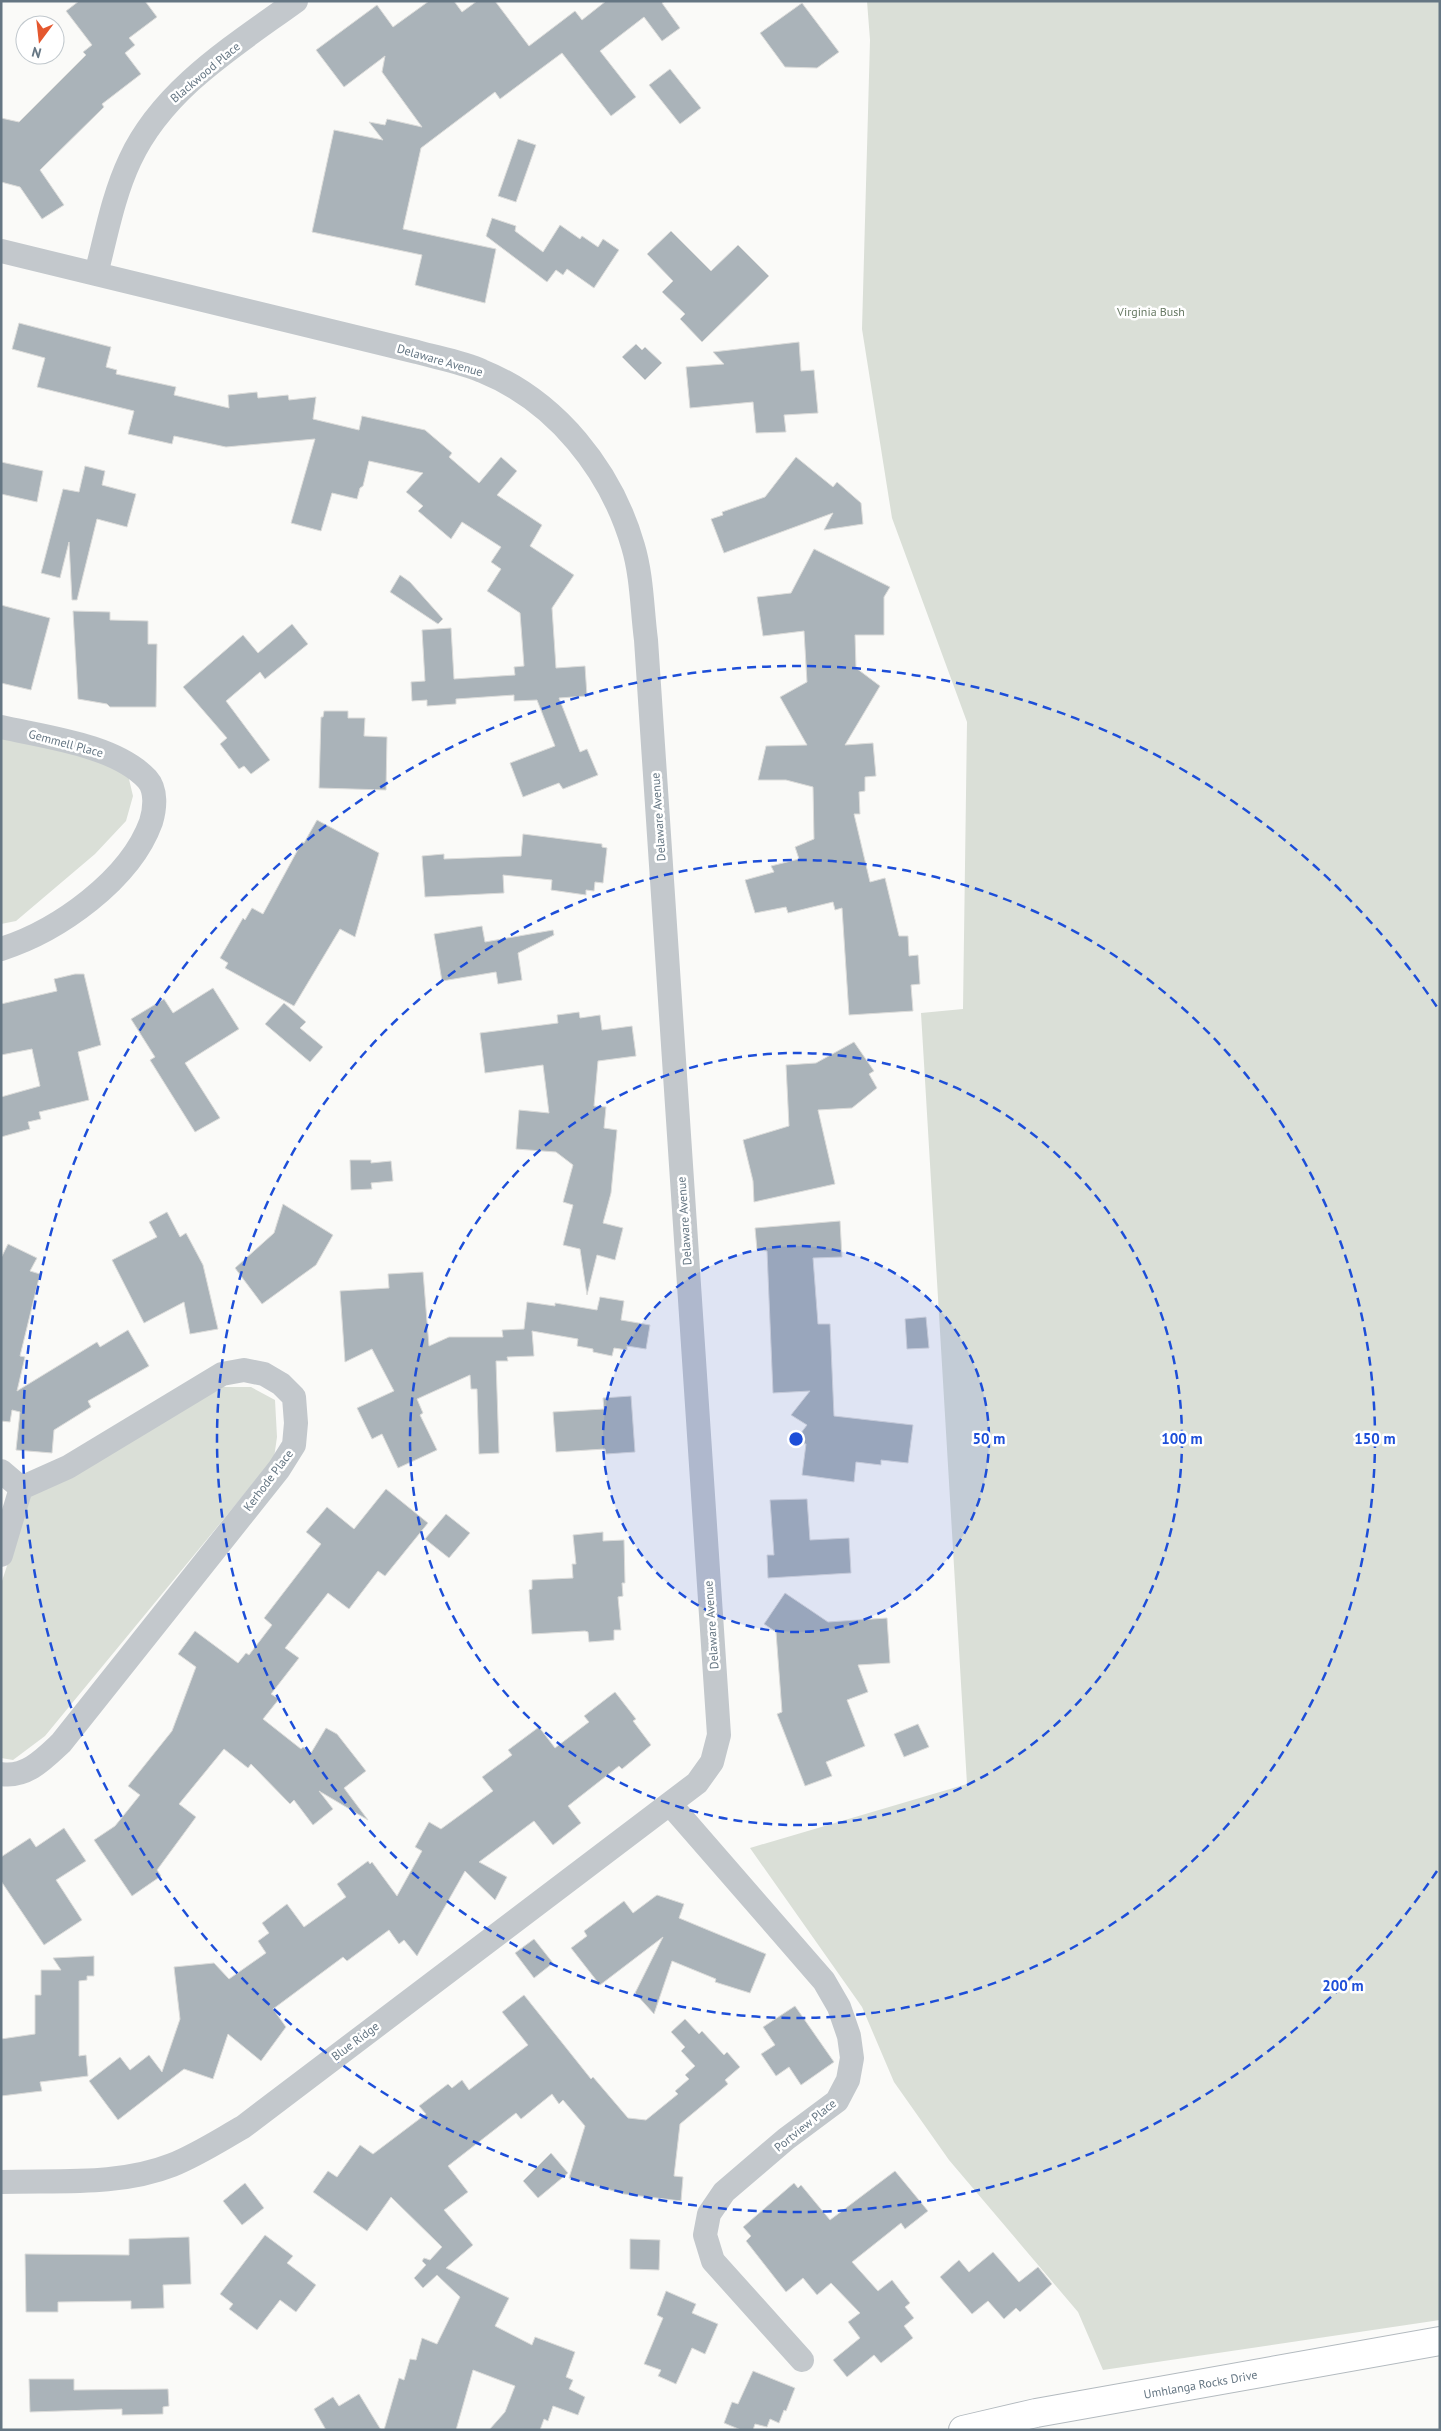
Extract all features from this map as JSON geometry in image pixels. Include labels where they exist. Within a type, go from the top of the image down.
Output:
[{"type":"main road","name":"Umhlanga Rocks Drive","points":[[963,2430],[1036,2413],[1440,2341]]},
{"type":"street","name":"Blackwood Place","points":[[96,274],[114,204],[130,160],[163,107],[188,83],[296,1]]},
{"type":"street","name":"Delaware Avenue","points":[[1,250],[482,370],[522,391],[554,417],[579,443],[603,474],[624,517],[634,548],[646,640],[718,1735],[712,1762],[698,1783],[670,1804]]},
{"type":"street","name":"Gemmell Place","points":[[1,727],[52,738],[118,759],[133,767],[148,780],[154,794],[155,810],[137,850],[109,884],[67,917],[22,942],[1,949]]},
{"type":"street","name":"Kerhode Place","points":[[1,1774],[9,1775],[28,1771],[61,1744],[279,1469],[294,1445],[296,1423],[294,1397],[281,1384],[264,1374],[244,1370],[222,1374],[68,1467],[21,1488]]},
{"type":"street","points":[[1,1471],[21,1488],[1,1555]]},
{"type":"street","name":"Blue Ridge","points":[[1,2182],[116,2179],[144,2174],[172,2165],[203,2150],[243,2126],[670,1804]]},
{"type":"street","name":"Portview Place","points":[[670,1804],[824,1981],[839,2006],[849,2036],[852,2058],[851,2066],[848,2080],[837,2101],[786,2139],[724,2192],[709,2214],[705,2235],[714,2261],[802,2360]]},
{"type":"green space","name":"Virginia Bush","points":[[867,1],[1440,1],[1440,2320],[1103,2370],[1078,2312],[949,2160],[894,2082],[862,2007],[750,1848],[967,1784],[921,1013],[963,1009],[967,722],[892,518],[862,329],[870,40]]},
{"type":"green space","points":[[1,728],[96,755],[128,775],[133,796],[126,821],[95,854],[16,921],[1,924]]},
{"type":"green space","points":[[216,1387],[251,1387],[275,1400],[277,1437],[274,1458],[45,1736],[13,1760],[1,1758],[1,1584],[30,1496]]},
{"type":"building","points":[[79,1],[145,1],[157,17],[129,38],[135,45],[125,53],[141,74],[102,104],[104,107],[40,170],[64,205],[42,219],[20,187],[1,182],[1,118],[19,122],[86,55],[83,52],[92,45],[66,11]]},
{"type":"building","points":[[429,1],[454,1],[462,12],[477,1],[495,1],[529,46],[575,11],[582,20],[606,1],[665,1],[662,3],[680,28],[662,41],[644,17],[600,51],[636,97],[611,116],[562,53],[500,99],[495,92],[421,148],[403,229],[496,249],[485,303],[415,285],[422,255],[312,232],[334,130],[383,140],[369,122],[385,125],[387,119],[422,127],[382,72],[385,56],[344,87],[316,50],[377,5],[393,27]]},
{"type":"building","points":[[802,3],[839,52],[817,68],[785,67],[760,33]]},
{"type":"building","points":[[670,69],[701,108],[680,124],[649,85]]},
{"type":"building","points":[[518,139],[536,145],[516,202],[498,196]]},
{"type":"building","points":[[492,218],[516,226],[515,231],[543,252],[560,225],[580,239],[582,236],[598,247],[603,239],[619,250],[594,288],[567,269],[563,275],[556,270],[547,282],[486,236]]},
{"type":"building","points":[[671,231],[711,271],[738,245],[769,276],[702,342],[680,319],[685,314],[662,292],[673,281],[647,254]]},
{"type":"building","points":[[19,323],[111,347],[106,367],[117,370],[116,374],[176,387],[174,395],[229,408],[228,395],[257,392],[258,398],[288,395],[289,400],[316,397],[313,419],[359,430],[362,416],[425,430],[452,453],[449,457],[479,483],[501,457],[517,471],[497,495],[542,525],[530,546],[574,575],[552,608],[556,668],[585,666],[587,696],[559,698],[580,752],[587,749],[598,775],[563,789],[559,783],[523,797],[510,763],[555,746],[537,700],[514,701],[514,695],[456,699],[456,704],[427,706],[427,700],[412,701],[411,682],[425,681],[422,630],[451,628],[454,679],[515,675],[514,667],[524,666],[520,613],[487,591],[501,569],[491,562],[501,547],[462,522],[451,539],[418,511],[423,506],[406,492],[423,473],[369,461],[363,486],[360,488],[357,499],[332,493],[321,531],[291,523],[315,439],[226,447],[174,436],[172,444],[128,434],[134,411],[37,387],[45,358],[12,349]]},
{"type":"building","points":[[799,342],[801,371],[814,370],[818,413],[784,415],[786,432],[756,433],[753,402],[690,408],[686,367],[724,364],[713,352]]},
{"type":"building","points":[[636,344],[642,350],[645,347],[662,363],[645,380],[622,357]]},
{"type":"building","points":[[796,457],[833,487],[837,482],[861,503],[863,524],[824,530],[833,513],[724,553],[711,519],[723,515],[722,512],[765,497]]},
{"type":"building","points":[[1,462],[43,471],[37,502],[1,494]]},
{"type":"building","points":[[85,466],[105,471],[102,485],[136,494],[127,527],[97,519],[77,600],[72,600],[69,542],[60,578],[41,573],[63,489],[79,492]]},
{"type":"building","points":[[814,549],[890,587],[884,597],[884,635],[855,635],[856,668],[880,686],[845,745],[873,743],[876,776],[865,777],[865,791],[859,792],[860,814],[854,814],[870,882],[885,878],[899,936],[908,936],[909,956],[918,955],[920,984],[911,985],[913,1011],[849,1015],[842,908],[835,910],[833,902],[788,913],[786,907],[755,913],[745,880],[774,872],[771,866],[799,859],[795,847],[814,839],[813,787],[786,780],[758,780],[766,746],[807,745],[780,697],[807,682],[804,631],[763,636],[757,597],[791,593]]},
{"type":"building","points":[[400,575],[410,582],[443,619],[438,624],[390,592]]},
{"type":"building","points":[[1,605],[50,618],[31,690],[1,683]]},
{"type":"building","points":[[73,611],[110,612],[110,620],[148,621],[148,644],[157,644],[156,707],[110,707],[107,704],[78,699]]},
{"type":"building","points":[[292,624],[308,644],[265,679],[260,672],[226,701],[270,760],[251,774],[244,766],[239,769],[220,744],[227,738],[183,687],[243,635],[258,653]]},
{"type":"building","points":[[324,711],[348,711],[348,718],[365,718],[364,736],[387,737],[386,790],[319,788],[321,717],[323,717]]},
{"type":"building","points":[[317,820],[379,853],[355,937],[340,929],[294,1006],[225,968],[228,963],[220,958],[243,918],[245,920],[252,908],[263,914],[302,842],[304,843]]},
{"type":"building","points":[[523,834],[602,844],[602,847],[607,848],[603,883],[595,882],[594,891],[586,890],[586,895],[551,890],[552,880],[503,875],[504,893],[425,897],[422,856],[444,854],[444,859],[521,856]]},
{"type":"building","points":[[482,926],[485,942],[553,930],[554,935],[518,953],[522,980],[498,984],[496,972],[442,981],[434,934]]},
{"type":"building","points":[[84,974],[101,1045],[78,1052],[89,1100],[39,1112],[41,1119],[28,1122],[30,1129],[1,1137],[1,1097],[40,1086],[32,1049],[1,1055],[1,1004],[57,991],[54,979]]},
{"type":"building","points":[[213,988],[239,1029],[185,1063],[220,1118],[195,1132],[150,1060],[155,1057],[131,1019],[164,999],[173,1013]]},
{"type":"building","points":[[284,1003],[306,1022],[300,1028],[323,1047],[310,1062],[265,1024]]},
{"type":"building","points":[[579,1012],[580,1018],[600,1015],[602,1030],[632,1026],[636,1056],[598,1061],[594,1106],[606,1107],[604,1128],[617,1130],[611,1193],[603,1223],[623,1228],[615,1260],[597,1255],[587,1295],[580,1249],[563,1245],[573,1205],[563,1202],[573,1165],[556,1152],[516,1149],[519,1110],[549,1113],[543,1065],[485,1073],[480,1033],[558,1023],[557,1015]]},
{"type":"building","points":[[854,1042],[874,1071],[869,1074],[877,1088],[852,1108],[818,1110],[835,1184],[754,1202],[753,1181],[743,1140],[789,1126],[786,1065],[816,1063]]},
{"type":"building","points":[[350,1160],[371,1160],[371,1163],[391,1161],[393,1181],[371,1183],[372,1189],[351,1190]]},
{"type":"building","points":[[283,1204],[333,1235],[316,1265],[262,1304],[235,1268],[274,1233]]},
{"type":"building","points":[[167,1212],[180,1237],[186,1233],[203,1265],[218,1329],[190,1334],[184,1302],[144,1323],[112,1260],[157,1237],[149,1222]]},
{"type":"building","points":[[840,1221],[842,1257],[813,1258],[818,1324],[830,1324],[834,1416],[913,1425],[908,1463],[881,1460],[881,1465],[856,1462],[854,1482],[802,1475],[806,1444],[794,1442],[807,1425],[791,1415],[810,1391],[773,1393],[767,1251],[757,1250],[755,1228]]},
{"type":"building","points":[[8,1244],[37,1258],[30,1271],[40,1274],[20,1356],[25,1357],[17,1391],[97,1342],[100,1347],[128,1330],[149,1366],[88,1401],[91,1407],[54,1430],[52,1453],[16,1450],[20,1412],[12,1410],[10,1422],[1,1421],[1,1258]]},
{"type":"building","points":[[423,1272],[429,1346],[449,1337],[503,1337],[502,1330],[524,1329],[527,1302],[555,1306],[555,1303],[597,1310],[600,1297],[624,1301],[621,1320],[650,1325],[646,1349],[627,1346],[627,1350],[614,1348],[612,1356],[593,1352],[593,1349],[577,1346],[578,1339],[532,1331],[534,1356],[507,1357],[508,1361],[496,1361],[499,1453],[479,1454],[477,1389],[471,1389],[470,1375],[417,1399],[423,1413],[420,1415],[437,1450],[398,1468],[382,1434],[372,1439],[357,1408],[394,1391],[372,1349],[345,1362],[340,1291],[389,1288],[388,1274]]},
{"type":"building","points":[[926,1317],[929,1348],[907,1349],[905,1319]]},
{"type":"building","points":[[631,1396],[635,1452],[606,1454],[605,1449],[556,1452],[553,1412],[604,1409],[603,1398]]},
{"type":"building","points":[[386,1489],[428,1523],[385,1576],[378,1571],[349,1609],[328,1593],[285,1648],[299,1658],[271,1694],[279,1699],[263,1719],[301,1749],[303,1747],[311,1753],[326,1728],[337,1734],[366,1771],[344,1788],[368,1820],[319,1791],[333,1809],[313,1825],[294,1800],[290,1804],[251,1764],[248,1768],[224,1749],[179,1804],[196,1817],[157,1870],[161,1876],[132,1896],[94,1840],[115,1826],[140,1795],[128,1786],[172,1731],[196,1667],[178,1654],[195,1631],[238,1663],[246,1653],[249,1655],[272,1625],[264,1618],[321,1544],[306,1532],[327,1507],[354,1529]]},
{"type":"building","points":[[807,1499],[810,1540],[849,1538],[851,1573],[768,1578],[767,1555],[774,1555],[770,1500]]},
{"type":"building","points":[[446,1514],[470,1533],[449,1558],[425,1539]]},
{"type":"building","points":[[603,1532],[603,1541],[624,1540],[625,1583],[622,1583],[623,1596],[618,1597],[621,1630],[614,1630],[614,1640],[589,1642],[588,1632],[585,1631],[532,1634],[529,1590],[532,1589],[532,1580],[573,1578],[572,1564],[576,1564],[573,1535]]},
{"type":"building","points":[[785,1593],[828,1622],[887,1618],[890,1663],[858,1665],[868,1692],[847,1700],[865,1746],[826,1762],[832,1776],[805,1786],[777,1714],[782,1712],[776,1632],[764,1624]]},
{"type":"building","points":[[615,1692],[636,1719],[633,1721],[651,1745],[622,1769],[619,1766],[568,1806],[581,1823],[553,1845],[534,1821],[479,1862],[507,1877],[495,1900],[465,1871],[417,1956],[404,1940],[399,1944],[389,1930],[347,1961],[343,1957],[273,2009],[286,2027],[261,2061],[228,2034],[213,2079],[184,2069],[118,2120],[89,2081],[120,2057],[130,2070],[149,2055],[162,2072],[180,2019],[174,1967],[214,1963],[229,1979],[266,1953],[258,1941],[269,1933],[262,1923],[287,1904],[304,1927],[346,1897],[337,1884],[368,1861],[370,1864],[372,1862],[397,1896],[422,1851],[415,1847],[429,1822],[441,1829],[493,1791],[482,1777],[512,1755],[508,1750],[539,1727],[555,1748],[589,1722],[584,1716]]},
{"type":"building","points":[[918,1724],[929,1747],[904,1757],[894,1734]]},
{"type":"building","points":[[64,1828],[86,1861],[56,1880],[82,1920],[44,1945],[1,1881],[1,1857],[30,1838],[36,1847]]},
{"type":"building","points":[[657,1895],[684,1904],[679,1918],[766,1954],[750,1993],[715,1982],[716,1979],[672,1961],[654,2014],[635,1993],[663,1937],[600,1985],[571,1948],[587,1936],[584,1931],[624,1901],[633,1913]]},
{"type":"building","points":[[534,1939],[553,1963],[534,1978],[515,1953]]},
{"type":"building","points":[[94,1956],[94,1976],[87,1976],[87,1980],[79,1981],[79,2056],[86,2055],[88,2076],[40,2082],[42,2091],[1,2096],[1,2039],[35,2034],[35,1995],[41,1995],[41,1970],[61,1970],[53,1958]]},
{"type":"building","points":[[524,1995],[591,2079],[593,2077],[628,2118],[646,2120],[678,2094],[675,2091],[689,2079],[685,2075],[695,2066],[681,2051],[685,2047],[671,2032],[685,2019],[699,2034],[702,2031],[724,2055],[727,2052],[740,2067],[725,2080],[728,2084],[680,2124],[674,2176],[683,2177],[681,2201],[624,2194],[569,2178],[585,2126],[563,2100],[559,2104],[552,2094],[521,2119],[516,2113],[448,2166],[468,2192],[444,2210],[473,2245],[446,2268],[509,2298],[495,2326],[532,2345],[535,2337],[575,2352],[566,2377],[573,2380],[569,2389],[585,2397],[578,2415],[553,2406],[548,2421],[544,2419],[540,2430],[489,2430],[505,2412],[515,2386],[473,2370],[456,2430],[384,2430],[399,2378],[404,2380],[410,2359],[416,2360],[422,2338],[437,2344],[460,2297],[437,2275],[423,2288],[414,2278],[426,2265],[422,2261],[424,2258],[430,2260],[442,2247],[391,2197],[367,2231],[313,2192],[328,2171],[337,2177],[360,2145],[373,2154],[426,2114],[419,2106],[448,2084],[452,2088],[462,2080],[469,2090],[528,2045],[502,2012]]},
{"type":"building","points":[[795,2006],[834,2062],[801,2085],[789,2067],[776,2076],[761,2054],[775,2045],[763,2027]]},
{"type":"building","points":[[551,2153],[568,2173],[538,2198],[523,2181]]},
{"type":"building","points":[[895,2171],[928,2211],[905,2229],[901,2223],[852,2262],[878,2291],[892,2280],[910,2303],[905,2307],[914,2318],[904,2326],[913,2338],[881,2363],[874,2355],[847,2377],[833,2360],[860,2338],[848,2322],[860,2313],[831,2283],[817,2295],[803,2278],[786,2292],[746,2241],[751,2236],[743,2227],[794,2183],[798,2188],[801,2185],[830,2220]]},
{"type":"building","points":[[245,2183],[264,2208],[242,2225],[223,2201]]},
{"type":"building","points":[[265,2235],[293,2256],[287,2263],[316,2285],[296,2312],[280,2300],[257,2330],[229,2309],[233,2304],[220,2294]]},
{"type":"building","points":[[189,2237],[191,2284],[163,2285],[164,2308],[131,2309],[131,2301],[58,2302],[58,2312],[26,2312],[25,2254],[129,2255],[129,2239]]},
{"type":"building","points":[[630,2239],[660,2240],[659,2270],[630,2269]]},
{"type":"building","points":[[993,2252],[1019,2282],[1038,2267],[1052,2284],[1020,2312],[1016,2308],[1004,2319],[988,2301],[972,2314],[940,2277],[959,2260],[969,2272]]},
{"type":"building","points":[[666,2291],[696,2304],[692,2313],[718,2324],[705,2354],[692,2348],[676,2384],[658,2376],[661,2370],[644,2364],[663,2318],[657,2315]]},
{"type":"building","points":[[753,2371],[795,2388],[779,2423],[770,2419],[767,2427],[755,2424],[753,2430],[741,2430],[724,2423],[732,2402],[738,2404]]},
{"type":"building","points":[[29,2379],[74,2379],[74,2390],[168,2389],[169,2406],[163,2407],[163,2414],[122,2415],[122,2409],[30,2412]]},
{"type":"building","points":[[359,2394],[381,2430],[326,2430],[314,2409],[333,2397],[339,2406]]}]
